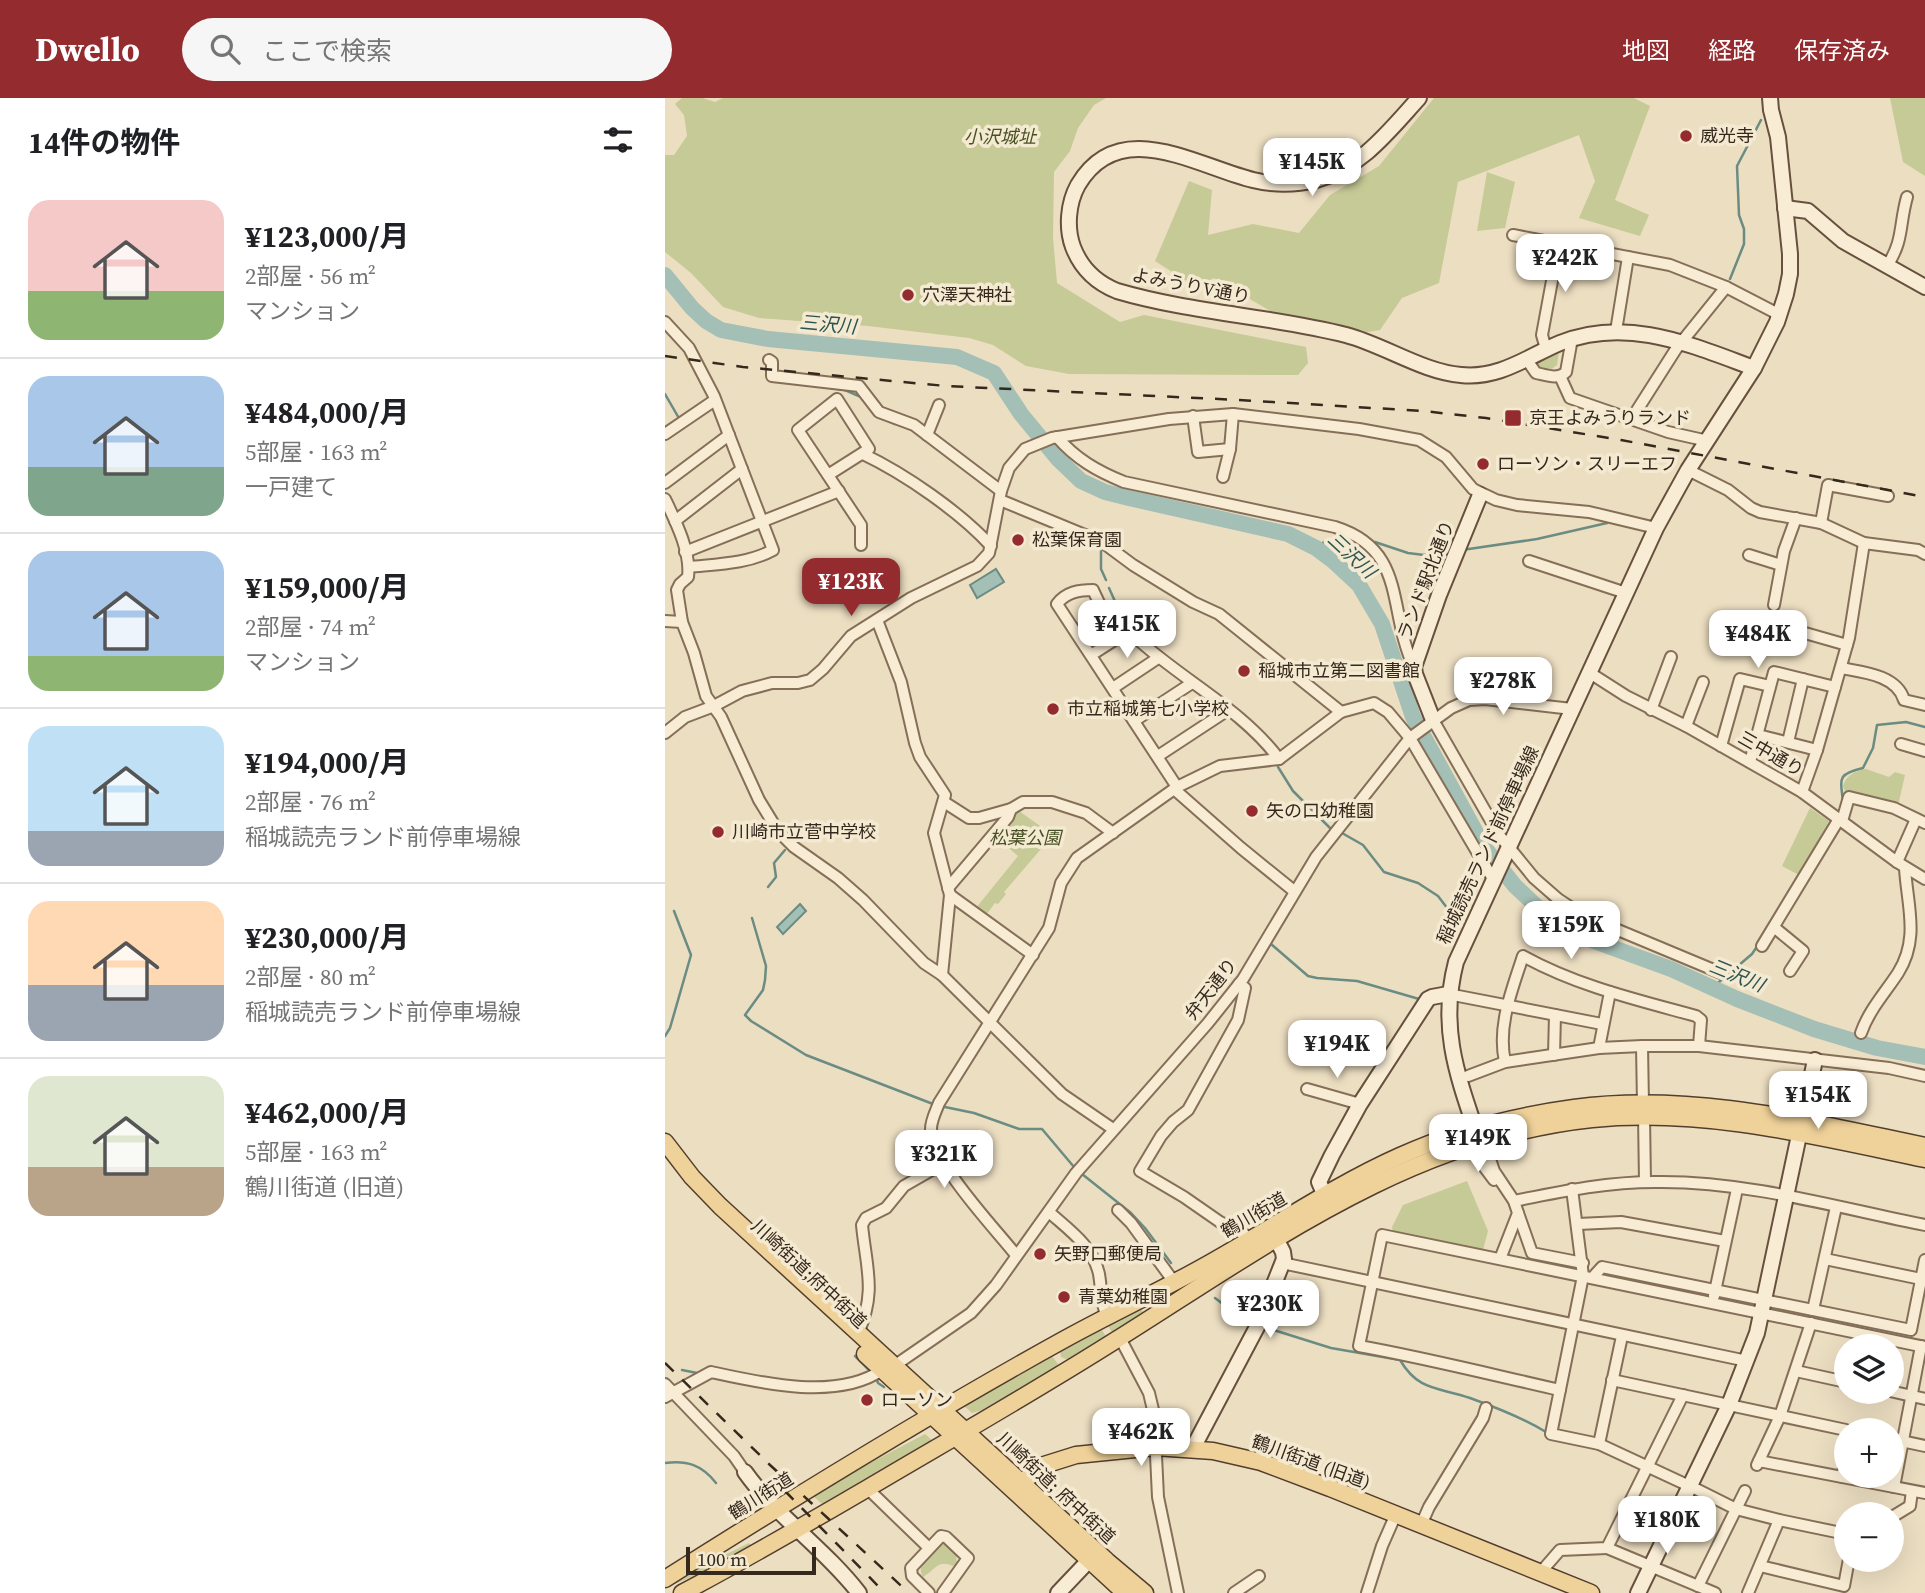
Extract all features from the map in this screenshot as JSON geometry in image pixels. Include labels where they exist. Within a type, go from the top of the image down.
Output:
[{"type":"main road","name":"鶴川街道","points":[[682,1593],[961,1435],[1145,1321],[1325,1196],[1403,1154],[1478,1135],[1643,1110],[1709,1106],[1801,1126],[1925,1159]]},
{"type":"main road","name":"鶴川街道","points":[[1801,1126],[1925,1146]]},
{"type":"main road","name":"鶴川街道","points":[[665,1579],[937,1413],[1064,1340],[1249,1240],[1273,1234],[1478,1135]]},
{"type":"main road","points":[[665,1142],[705,1191],[858,1333],[881,1372]]},
{"type":"main road","name":"川崎街道;府中街道","points":[[665,1155],[684,1182],[710,1209],[881,1372],[937,1413]]},
{"type":"main road","points":[[1107,1317],[1143,1306],[1148,1313],[1145,1321]]},
{"type":"main road","points":[[1064,1340],[1056,1354],[1060,1361],[1067,1364],[1114,1341]]},
{"type":"main road","name":"川崎街道; 府中街道","points":[[937,1413],[1092,1556],[1145,1593]]},
{"type":"main road","name":"鶴川街道 (旧道)","points":[[1017,1487],[1041,1466],[1076,1455],[1155,1447],[1193,1448],[1261,1462],[1591,1593]]},
{"type":"main road","points":[[680,1569],[729,1551],[747,1541],[755,1544],[755,1554]]},
{"type":"main road","points":[[1092,1556],[1125,1593]]},
{"type":"main road","points":[[665,1590],[725,1570]]},
{"type":"street","name":"よみうりV通り","points":[[1419,98],[1376,146],[1356,162],[1326,177],[1301,183],[1257,181],[1155,149],[1131,149],[1111,155],[1087,173],[1074,193],[1069,218],[1072,246],[1093,277],[1111,288],[1132,295],[1363,340],[1434,369],[1460,376],[1496,372],[1570,340],[1616,331],[1650,334],[1682,341],[1754,368]]},
{"type":"street","name":"稲城読売ランド前停車場線","points":[[1478,1135],[1453,1055],[1448,1027],[1448,994],[1459,952],[1656,528],[1688,470],[1754,368],[1780,315],[1791,265],[1778,136],[1770,98]]},
{"type":"street","points":[[1887,266],[1898,248],[1907,197]]},
{"type":"street","points":[[1785,208],[1808,211],[1843,241],[1925,287]]},
{"type":"street","points":[[1513,235],[1670,265],[1726,287],[1780,315]]},
{"type":"street","points":[[1546,349],[1542,335],[1559,243]]},
{"type":"street","points":[[1616,331],[1628,257]]},
{"type":"street","points":[[1629,417],[1634,415],[1682,341],[1726,287]]},
{"type":"street","points":[[665,322],[689,348],[715,400],[773,550],[759,558],[741,562],[689,567]]},
{"type":"street","points":[[1527,360],[1536,373],[1560,376],[1566,372],[1570,340]]},
{"type":"street","points":[[769,360],[772,376],[859,386],[879,412],[913,425],[1000,496],[1102,542],[1133,565],[1193,602],[1219,614],[1341,712]]},
{"type":"street","points":[[1560,376],[1570,398],[1668,432],[1708,441]]},
{"type":"street","points":[[828,475],[869,449],[837,399],[798,430],[860,525],[861,545]]},
{"type":"street","points":[[665,434],[715,400]]},
{"type":"street","points":[[927,435],[939,405]]},
{"type":"street","points":[[1223,477],[1230,449],[1233,414]]},
{"type":"street","points":[[665,733],[685,717],[742,691],[772,683],[798,683],[816,677],[851,636],[911,597],[984,561],[991,546],[1000,496],[1009,468],[1024,449],[1055,438],[1193,416],[1233,414],[1304,421],[1419,440],[1446,457],[1480,495],[1505,503],[1575,510],[1656,528]]},
{"type":"street","points":[[1193,416],[1198,452],[1230,449]]},
{"type":"street","points":[[665,483],[729,435]]},
{"type":"street","points":[[1055,438],[1082,461],[1124,481],[1353,533],[1370,545],[1390,572],[1408,653],[1414,667]]},
{"type":"street","points":[[863,454],[899,473],[967,523],[991,546]]},
{"type":"street","points":[[675,521],[742,469]]},
{"type":"street","points":[[1688,470],[1727,490],[1751,508],[1821,523],[1864,543],[1918,550],[1925,554]]},
{"type":"street","points":[[1821,523],[1828,485],[1888,496]]},
{"type":"street","points":[[685,552],[839,491]]},
{"type":"street","name":"ランド駅北通り","points":[[1433,720],[1414,667],[1439,595],[1480,495]]},
{"type":"street","points":[[665,499],[675,521],[689,567],[688,577],[677,590],[682,622],[695,653],[706,696],[721,717],[759,800],[778,831],[794,847],[838,878],[863,900],[924,963],[942,975],[991,1021],[1062,1094],[1113,1129]]},
{"type":"street","points":[[1775,605],[1784,551],[1796,518]]},
{"type":"street","points":[[1802,792],[1847,645],[1864,543]]},
{"type":"street","points":[[1749,555],[1781,565]]},
{"type":"street","points":[[1529,561],[1626,593]]},
{"type":"street","points":[[1091,655],[1116,639],[1093,590],[1077,590],[1062,598],[1058,604],[1091,655],[1113,688],[1134,721],[1158,756],[1175,788],[1241,848],[1294,891]]},
{"type":"street","points":[[877,620],[901,682],[920,757],[945,795],[934,834],[949,891],[942,975]]},
{"type":"street","points":[[665,621],[682,622]]},
{"type":"street","points":[[1784,627],[1847,645]]},
{"type":"street","points":[[1134,636],[1158,658],[1228,710],[1268,744],[1279,759]]},
{"type":"street","points":[[1651,710],[1671,657]]},
{"type":"street","points":[[1113,688],[1158,658]]},
{"type":"street","points":[[1841,668],[1882,677],[1902,694],[1904,701],[1925,705]]},
{"type":"street","points":[[1750,762],[1774,671],[1835,687]]},
{"type":"street","name":"三中通り","points":[[1590,673],[1651,710],[1686,726],[1802,792],[1901,865],[1925,879]]},
{"type":"street","points":[[1721,746],[1740,679],[1770,686]]},
{"type":"street","points":[[1788,742],[1803,679]]},
{"type":"street","points":[[1686,726],[1703,682]]},
{"type":"street","points":[[1134,721],[1192,683]]},
{"type":"street","name":"弁天通り","points":[[881,1372],[971,1313],[996,1285],[1076,1172],[1208,1023],[1239,984],[1316,857],[1411,738],[1433,720],[1469,699],[1572,709]]},
{"type":"street","points":[[1016,1255],[944,1163],[933,1139],[931,1121],[1049,928],[1061,883],[1077,858],[1175,788],[1220,766],[1279,759],[1341,712],[1374,703],[1388,712],[1411,738],[1493,877]]},
{"type":"street","points":[[1158,756],[1228,710]]},
{"type":"street","points":[[1433,720],[1506,850],[1534,878],[1581,915],[1721,973]]},
{"type":"street","points":[[1758,734],[1817,750]]},
{"type":"street","points":[[1901,744],[1925,751]]},
{"type":"street","points":[[1762,946],[1775,928],[1849,797],[1893,808],[1920,821],[1901,865],[1912,920],[1903,964],[1866,1018],[1861,1033]]},
{"type":"street","points":[[944,802],[969,818],[1011,809],[1023,802],[1052,802],[1086,813],[1113,833]]},
{"type":"street","points":[[949,891],[1008,817],[1011,809]]},
{"type":"street","points":[[949,891],[1033,955]]},
{"type":"street","points":[[1775,928],[1803,951],[1790,971]]},
{"type":"street","points":[[1505,1062],[1503,1052],[1506,1004],[1523,956],[1546,969],[1610,992],[1696,1016],[1701,1020],[1699,1046]]},
{"type":"street","points":[[1239,984],[1245,988],[1238,1020],[1188,1110],[1161,1136],[1140,1171],[1220,1222],[1244,1234],[1249,1240]]},
{"type":"street","points":[[1599,1048],[1610,992]]},
{"type":"street","points":[[1325,1196],[1320,1187],[1321,1176],[1360,1104],[1432,996],[1448,994],[1602,1024]]},
{"type":"street","points":[[1554,1055],[1555,1015]]},
{"type":"street","points":[[1642,1046],[1645,1182]]},
{"type":"street","points":[[1468,1076],[1505,1062],[1599,1048],[1642,1046],[1699,1046],[1889,1068],[1925,1076]]},
{"type":"street","points":[[1638,1593],[1729,1405],[1747,1361],[1763,1307],[1815,1060]]},
{"type":"street","points":[[1307,1089],[1360,1104]]},
{"type":"street","points":[[1478,1135],[1482,1164],[1514,1201],[1532,1253],[1583,1263]]},
{"type":"street","points":[[858,1333],[870,1297],[862,1225],[866,1218],[886,1208],[904,1186],[944,1163]]},
{"type":"street","points":[[1514,1201],[1572,1189],[1645,1182],[1701,1184],[1787,1196],[1925,1225]]},
{"type":"street","points":[[1572,1189],[1583,1263],[1588,1277],[1573,1325],[1551,1434],[1599,1444],[1736,1508],[1834,1531]]},
{"type":"street","points":[[1713,1303],[1737,1189]]},
{"type":"street","points":[[1813,1311],[1836,1207]]},
{"type":"street","points":[[1118,1210],[1131,1223],[1174,1282]]},
{"type":"street","points":[[1049,1212],[1089,1248],[1099,1273],[1100,1300],[1107,1317]]},
{"type":"street","points":[[1500,1259],[1518,1213]]},
{"type":"street","points":[[1578,1224],[1621,1222],[1725,1241]]},
{"type":"street","points":[[1193,1448],[1253,1335],[1282,1263],[1283,1252],[1273,1234]]},
{"type":"street","points":[[1560,1390],[1359,1346],[1382,1235],[1713,1303],[1799,1308],[1911,1331],[1925,1260]]},
{"type":"street","points":[[1825,1259],[1921,1279]]},
{"type":"street","points":[[1282,1263],[1747,1361]]},
{"type":"street","points":[[1588,1277],[1602,1267],[1715,1290],[1796,1320],[1855,1334]]},
{"type":"street","points":[[1796,1320],[1799,1308]]},
{"type":"street","points":[[1811,1323],[1780,1416],[1758,1463],[1834,1476]]},
{"type":"street","points":[[1893,1334],[1898,1328]]},
{"type":"street","points":[[1599,1444],[1622,1336]]},
{"type":"street","points":[[1114,1341],[1149,1393],[1154,1414],[1160,1509],[1178,1593]]},
{"type":"street","points":[[1904,1344],[1923,1346],[1904,1418]]},
{"type":"street","points":[[1796,1371],[1834,1379]]},
{"type":"street","points":[[669,1395],[711,1372],[749,1380],[823,1387],[863,1381],[881,1372]]},
{"type":"street","points":[[1612,1380],[1834,1427]]},
{"type":"street","points":[[665,1384],[669,1395],[734,1456],[778,1509],[843,1572],[859,1593]]},
{"type":"street","points":[[1904,1394],[1925,1399]]},
{"type":"street","points":[[1607,1548],[1683,1395]]},
{"type":"street","points":[[1421,1525],[1429,1507],[1483,1418],[1486,1408]]},
{"type":"street","points":[[1904,1442],[1925,1446]]},
{"type":"street","points":[[867,1488],[928,1547]]},
{"type":"street","points":[[1898,1488],[1925,1493]]},
{"type":"street","points":[[1699,1586],[1745,1491]]},
{"type":"street","points":[[1904,1510],[1910,1506],[1912,1491]]},
{"type":"street","points":[[1367,1593],[1382,1546],[1397,1514]]},
{"type":"street","points":[[1748,1593],[1779,1520]]},
{"type":"street","points":[[944,1536],[968,1558],[944,1590],[927,1592],[914,1580],[911,1573],[914,1564],[928,1547],[938,1537],[944,1536]]},
{"type":"street","points":[[1540,1573],[1560,1550],[1607,1548],[1715,1593]]},
{"type":"street","points":[[1058,1593],[1092,1556]]},
{"type":"street","points":[[1760,1566],[1844,1586],[1847,1572]]},
{"type":"street","points":[[1234,1593],[1259,1576]]},
{"type":"green space","name":"小沢城址","points":[[682,98],[703,98],[715,102],[723,98],[1106,98],[1094,105],[1078,128],[1070,151],[1054,172],[1053,238],[1057,283],[1120,322],[1144,315],[1306,347],[1308,363],[1298,375],[1069,374],[1026,366],[993,345],[969,338],[868,326],[759,318],[723,307],[691,273],[665,252],[665,155],[674,155],[687,136],[684,115],[675,104]]},
{"type":"green space","points":[[1434,98],[1634,98],[1650,106],[1615,200],[1649,215],[1640,236],[1579,218],[1595,181],[1579,135],[1458,182],[1439,283],[1402,298],[1380,330],[1362,333],[1272,312],[1214,278],[1196,287],[1155,261],[1189,181],[1212,190],[1208,235],[1253,224],[1299,233],[1330,195],[1379,166]]},
{"type":"green space","points":[[1890,98],[1925,98],[1925,176],[1903,162]]},
{"type":"green space","points":[[1487,172],[1515,182],[1505,228],[1477,231]]},
{"type":"green space","points":[[1559,351],[1557,365],[1550,370],[1537,368],[1534,362]]},
{"type":"green space","points":[[1866,769],[1889,777],[1895,772],[1905,775],[1898,806],[1846,795],[1843,786],[1849,776]]},
{"type":"green space","points":[[1810,808],[1829,821],[1799,875],[1782,866]]},
{"type":"green space","name":"松葉公園","points":[[1019,811],[1053,835],[1004,892],[1006,894],[998,904],[995,903],[986,915],[976,908],[1018,856],[997,838]]},
{"type":"green space","points":[[1467,1181],[1488,1231],[1483,1250],[1393,1233],[1392,1227],[1403,1205]]},
{"type":"green space","points":[[1141,1309],[1144,1313],[1114,1335],[1106,1323]]},
{"type":"green space","points":[[1100,1327],[1107,1338],[1104,1341],[1068,1360],[1061,1357],[1063,1347]]},
{"type":"green space","points":[[1052,1356],[1061,1368],[982,1410],[972,1413],[962,1404]]},
{"type":"green space","points":[[925,1434],[935,1443],[894,1468],[822,1504],[811,1494]]},
{"type":"green space","points":[[749,1543],[753,1548],[739,1557],[665,1588],[690,1572]]},
{"type":"green space","points":[[945,1544],[956,1554],[957,1564],[940,1565],[923,1577],[921,1568],[924,1560],[937,1545]]},
{"type":"water","points":[[996,569],[1004,582],[977,598],[970,585]]},
{"type":"water","points":[[800,904],[806,911],[783,934],[777,927]]},
{"type":"waterway","points":[[1730,279],[1744,244],[1744,229],[1739,215],[1737,166],[1761,120]]},
{"type":"waterway","name":"三沢川","points":[[665,275],[692,308],[721,330],[768,339],[957,357],[994,373],[1021,414],[1058,459],[1081,481],[1105,492],[1288,534],[1316,548],[1359,585],[1382,624],[1413,717],[1484,847],[1515,886],[1549,918],[1575,934],[1671,969],[1737,999],[1814,1029],[1877,1048],[1925,1057]]},
{"type":"waterway","points":[[831,388],[845,390],[861,397]]},
{"type":"waterway","points":[[665,394],[680,420]]},
{"type":"waterway","points":[[876,415],[895,424]]},
{"type":"waterway","points":[[1462,550],[1537,539],[1607,523]]},
{"type":"waterway","points":[[1316,548],[1328,539]]},
{"type":"waterway","points":[[1375,542],[1408,553],[1424,555],[1452,552]]},
{"type":"waterway","points":[[1101,549],[1101,569],[1106,580]]},
{"type":"waterway","points":[[1109,588],[1130,635]]},
{"type":"waterway","points":[[1843,801],[1841,782],[1849,772],[1863,768],[1873,748],[1877,725],[1906,722],[1925,727]]},
{"type":"waterway","points":[[1278,767],[1293,791],[1330,828]]},
{"type":"waterway","points":[[1342,833],[1363,845],[1384,872],[1418,883],[1438,896],[1457,921]]},
{"type":"waterway","points":[[768,887],[776,877],[774,863],[785,850]]},
{"type":"waterway","points":[[665,1036],[670,1028],[691,955],[674,911]]},
{"type":"waterway","points":[[752,918],[766,966],[765,980],[763,990],[745,1015],[806,1055],[933,1104]]},
{"type":"waterway","points":[[1271,944],[1308,976],[1357,981],[1419,999]]},
{"type":"waterway","points":[[1712,988],[1752,954],[1758,945]]},
{"type":"waterway","points":[[940,1106],[974,1113],[1019,1129],[1042,1129],[1074,1167]]},
{"type":"waterway","points":[[1082,1174],[1131,1213],[1171,1263]]},
{"type":"waterway","points":[[1215,1298],[1252,1322]]},
{"type":"waterway","points":[[1264,1327],[1331,1348],[1400,1360],[1422,1383],[1489,1405],[1546,1432]]},
{"type":"waterway","points":[[855,1356],[871,1372]]},
{"type":"waterway","points":[[682,1370],[697,1373]]},
{"type":"waterway","points":[[876,1377],[878,1383],[884,1387]]},
{"type":"waterway","points":[[665,1463],[693,1465],[716,1483]]},
{"type":"railway","points":[[665,356],[743,367],[946,386],[1239,400],[1423,411],[1486,418],[1621,440],[1925,497]]},
{"type":"railway","points":[[665,1363],[770,1465],[909,1593]]},
{"type":"railway","points":[[785,1491],[885,1593]]},
{"type":"place","name":"威光寺","points":[[1686,136]]},
{"type":"place","name":"穴澤天神社","points":[[908,295]]},
{"type":"place","name":"京王よみうりランド","points":[[1513,418]]},
{"type":"place","name":"ローソン・スリーエフ","points":[[1483,464]]},
{"type":"place","name":"松葉保育園","points":[[1018,540]]},
{"type":"place","name":"稲城市立第二図書館","points":[[1244,671]]},
{"type":"place","name":"市立稲城第七小学校","points":[[1053,709]]},
{"type":"place","name":"矢の口幼稚園","points":[[1252,811]]},
{"type":"place","name":"川崎市立菅中学校","points":[[718,832]]},
{"type":"place","name":"矢野口郵便局","points":[[1040,1254]]},
{"type":"place","name":"青葉幼稚園","points":[[1064,1297]]},
{"type":"place","name":"ローソン","points":[[867,1400]]}]
